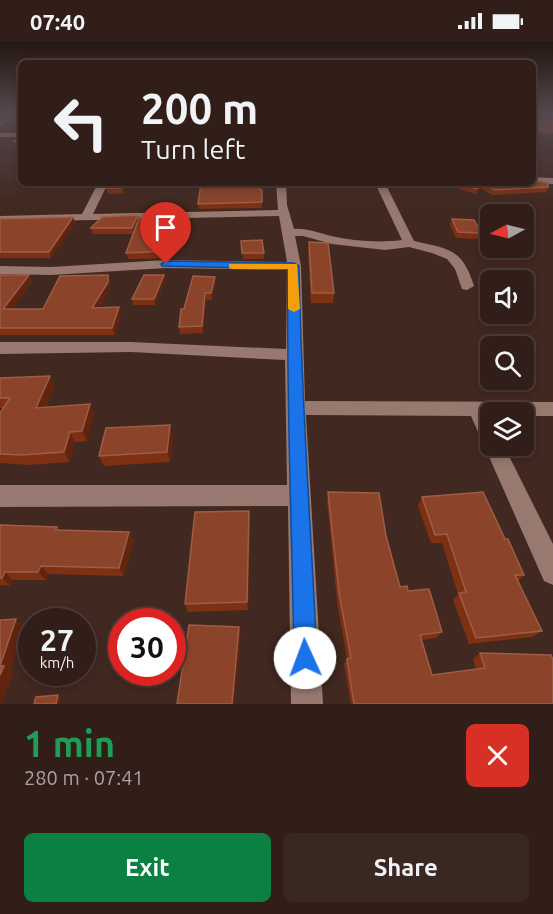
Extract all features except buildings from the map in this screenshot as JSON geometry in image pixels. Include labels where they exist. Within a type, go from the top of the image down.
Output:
[{"type":"street","points":[[536,180],[553,181]]},
{"type":"street","points":[[86,217],[102,186]]},
{"type":"street","points":[[281,186],[294,266],[294,355],[307,704]]},
{"type":"street","points":[[381,186],[409,243]]},
{"type":"street","points":[[0,219],[86,217],[287,223],[303,232],[332,240],[385,246],[409,243],[452,256],[462,269],[467,286]]},
{"type":"street","points":[[0,270],[51,271],[166,264],[294,266]]},
{"type":"street","points":[[0,348],[131,347],[294,355]]},
{"type":"street","points":[[297,408],[553,409]]},
{"type":"street","points":[[477,408],[480,415]]},
{"type":"street","points":[[499,456],[553,572]]},
{"type":"street","points":[[0,496],[299,495]]},
{"type":"slow traffic","points":[[232,266],[294,266],[294,309]]},
{"type":"route","points":[[166,264],[294,266],[294,355],[305,658]]}]
